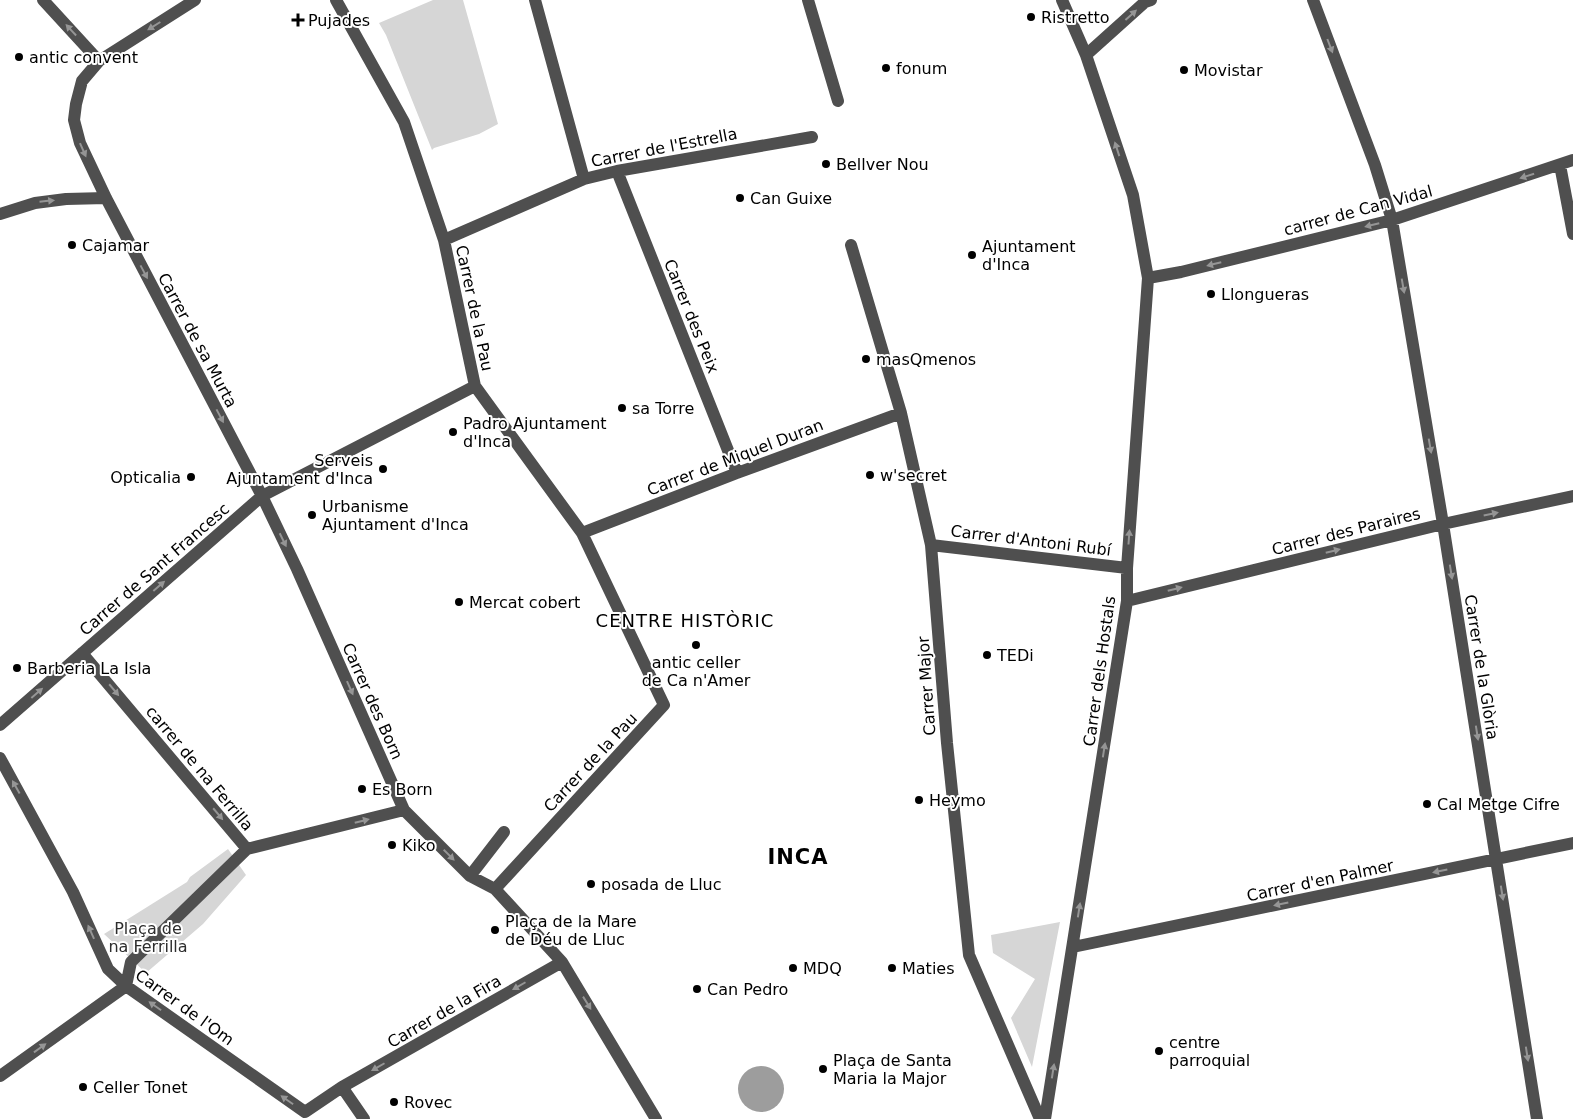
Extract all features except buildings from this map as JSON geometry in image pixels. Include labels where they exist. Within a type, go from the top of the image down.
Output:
[{"type":"street","points":[[43,0],[99,61]]},
{"type":"street","name":"Carrer de sa Murta","points":[[195,0],[99,61],[82,81],[74,120],[80,143],[106,198],[262,496]]},
{"type":"street","name":"Carrer de la Pau","points":[[336,0],[404,122],[444,240],[475,386],[582,533],[664,705],[495,889]]},
{"type":"street","points":[[535,0],[584,179]]},
{"type":"street","points":[[808,0],[838,101]]},
{"type":"street","name":"Carrer dels Hostals","points":[[1045,1119],[1128,601],[1127,568],[1148,278],[1133,195],[1086,55],[1062,0]]},
{"type":"street","points":[[1086,55],[1145,2],[1151,0]]},
{"type":"street","name":"Carrer de la Glòria","points":[[1313,0],[1375,165],[1392,220],[1443,524],[1537,1119]]},
{"type":"street","name":"Carrer de l'Estrella","points":[[444,240],[584,179],[617,171],[812,137]]},
{"type":"street","name":"carrer de Can Vidal","points":[[1148,278],[1191,270],[1392,220],[1573,160]]},
{"type":"street","points":[[1560,165],[1573,234]]},
{"type":"street","name":"Carrer des Peix","points":[[617,171],[738,472]]},
{"type":"street","points":[[0,214],[35,203],[66,199],[106,198]]},
{"type":"street","name":"Carrer Major","points":[[851,245],[901,413],[931,545],[947,743],[969,955],[1040,1119]]},
{"type":"street","name":"Carrer de Sant Francesc","points":[[0,725],[262,496],[475,386]]},
{"type":"street","name":"Carrer de Miquel Duran","points":[[582,533],[738,472],[901,413]]},
{"type":"street","name":"Carrer des Born","points":[[262,496],[297,569],[404,810],[470,876],[495,889]]},
{"type":"street","name":"Carrer des Paraires","points":[[1128,601],[1443,524],[1573,496]]},
{"type":"street","name":"Carrer d'Antoni Rubí","points":[[931,545],[1127,568]]},
{"type":"street","name":"carrer de na Ferrilla","points":[[82,653],[247,848],[404,810]]},
{"type":"street","name":"Carrer de l'Om","points":[[0,758],[73,892],[108,970],[126,986],[305,1112],[342,1087]]},
{"type":"street","points":[[470,876],[504,832]]},
{"type":"street","name":"Carrer d'en Palmer","points":[[1073,947],[1573,843]]},
{"type":"street","points":[[0,1076],[126,986],[131,962],[247,848]]},
{"type":"street","points":[[495,889],[562,962],[656,1119]]},
{"type":"street","name":"Carrer de la Fira","points":[[342,1087],[562,962]]},
{"type":"street","points":[[342,1087],[364,1119]]},
{"type":"green space","points":[[433,0],[463,0],[498,124],[479,134],[432,150],[386,35],[379,23]]},
{"type":"green space","name":"Plaça de na Ferrilla","points":[[228,849],[246,875],[203,924],[146,973],[104,934],[187,882],[190,877]]},
{"type":"green space","points":[[1060,922],[1032,1067],[1011,1018],[1035,979],[993,953],[991,935]]},
{"type":"shaded area","points":[[761,1066],[774,1070],[780,1076],[784,1089],[780,1102],[774,1108],[761,1112],[748,1108],[742,1102],[738,1089],[742,1076],[748,1070]]},
{"type":"place","name":"Ristretto","points":[[1031,17]]},
{"type":"place","name":"Pujades","points":[[298,20]]},
{"type":"place","name":"antic convent","points":[[19,57]]},
{"type":"place","name":"fonum","points":[[886,68]]},
{"type":"place","name":"Movistar","points":[[1184,70]]},
{"type":"place","name":"Bellver Nou","points":[[826,164]]},
{"type":"place","name":"Can Guixe","points":[[740,198]]},
{"type":"place","name":"Cajamar","points":[[72,245]]},
{"type":"place","name":"Ajuntament d'Inca","points":[[972,255]]},
{"type":"place","name":"Llongueras","points":[[1211,294]]},
{"type":"place","name":"masQmenos","points":[[866,359]]},
{"type":"place","name":"sa Torre","points":[[622,408]]},
{"type":"place","name":"Padro Ajuntament d'Inca","points":[[453,432]]},
{"type":"place","name":"Serveis Ajuntament d'Inca","points":[[383,469]]},
{"type":"place","name":"w'secret","points":[[870,475]]},
{"type":"place","name":"Opticalia","points":[[191,477]]},
{"type":"place","name":"Urbanisme Ajuntament d'Inca","points":[[312,515]]},
{"type":"place","name":"Mercat cobert","points":[[459,602]]},
{"type":"place","name":"antic celler de Ca n'Amer","points":[[696,645]]},
{"type":"place","name":"TEDi","points":[[987,655]]},
{"type":"place","name":"Barberia La Isla","points":[[17,668]]},
{"type":"place","name":"Es Born","points":[[362,789]]},
{"type":"place","name":"Heymo","points":[[919,800]]},
{"type":"place","name":"Cal Metge Cifre","points":[[1427,804]]},
{"type":"place","name":"Kiko","points":[[392,845]]},
{"type":"place","name":"posada de Lluc","points":[[591,884]]},
{"type":"place","name":"Plaça de la Mare de Déu de Lluc","points":[[495,930]]},
{"type":"place","name":"MDQ","points":[[793,968]]},
{"type":"place","name":"Maties","points":[[892,968]]},
{"type":"place","name":"Can Pedro","points":[[697,989]]},
{"type":"place","name":"centre parroquial","points":[[1159,1051]]},
{"type":"place","name":"Plaça de Santa Maria la Major","points":[[823,1069]]},
{"type":"place","name":"Celler Tonet","points":[[83,1087]]},
{"type":"place","name":"Rovec","points":[[394,1102]]},
{"type":"district","name":"CENTRE HISTÒRIC","points":[[685,621]]},
{"type":"district","name":"INCA","points":[[798,857]]}]
